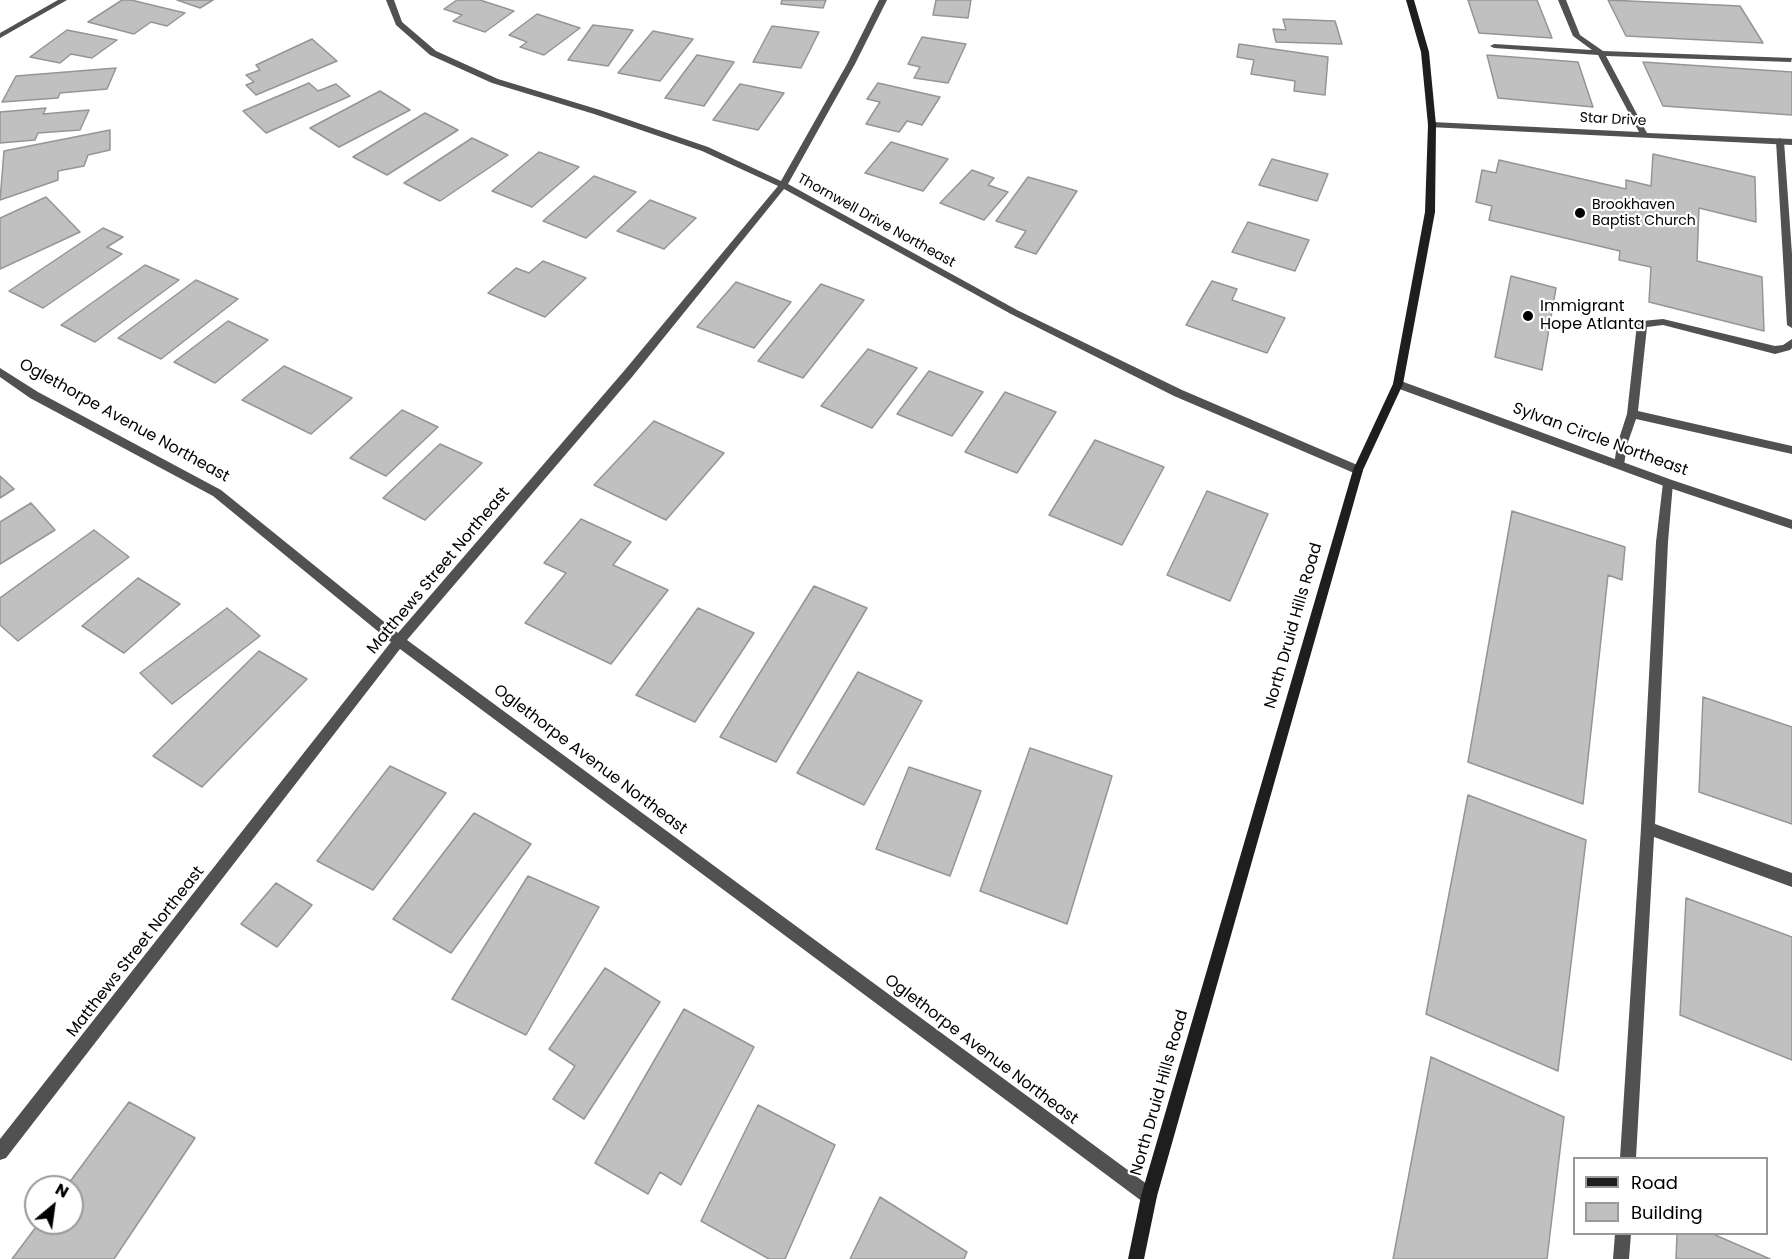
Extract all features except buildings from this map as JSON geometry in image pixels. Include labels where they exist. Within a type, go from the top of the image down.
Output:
[{"type":"main road","name":"North Druid Hills Road","points":[[1136,1259],[1149,1196],[1358,470],[1398,384],[1430,212],[1432,125],[1425,52],[1410,0]]},
{"type":"street","points":[[0,36],[63,0]]},
{"type":"street","name":"Thornwell Drive Northeast","points":[[390,0],[399,23],[433,52],[495,81],[597,112],[705,149],[783,185],[1034,322],[1178,393],[1358,470]]},
{"type":"street","name":"Matthews Street Northeast","points":[[0,1152],[399,641],[628,374],[783,185],[851,64],[883,0]]},
{"type":"street","points":[[1562,0],[1577,36],[1601,53],[1645,136]]},
{"type":"street","points":[[1494,46],[1601,53],[1791,60]]},
{"type":"street","name":"Star Drive","points":[[1432,125],[1792,142]]},
{"type":"street","points":[[1780,141],[1787,171],[1792,325]]},
{"type":"street","points":[[1619,465],[1622,445],[1632,414],[1642,324],[1663,322],[1775,350],[1786,348],[1792,342]]},
{"type":"street","name":"Oglethorpe Avenue Northeast","points":[[0,372],[34,395],[217,493],[399,641],[1149,1196]]},
{"type":"street","name":"Sylvan Circle Northeast","points":[[1398,384],[1668,483],[1792,525]]},
{"type":"street","points":[[1632,414],[1792,450]]},
{"type":"street","points":[[1628,1157],[1662,542],[1668,483]]},
{"type":"street","points":[[1648,828],[1792,880]]},
{"type":"street","points":[[1621,1259],[1623,1235]]},
{"type":"place","name":"Brookhaven Baptist Church","points":[[1580,213]]},
{"type":"place","name":"Immigrant Hope Atlanta","points":[[1528,316]]}]
